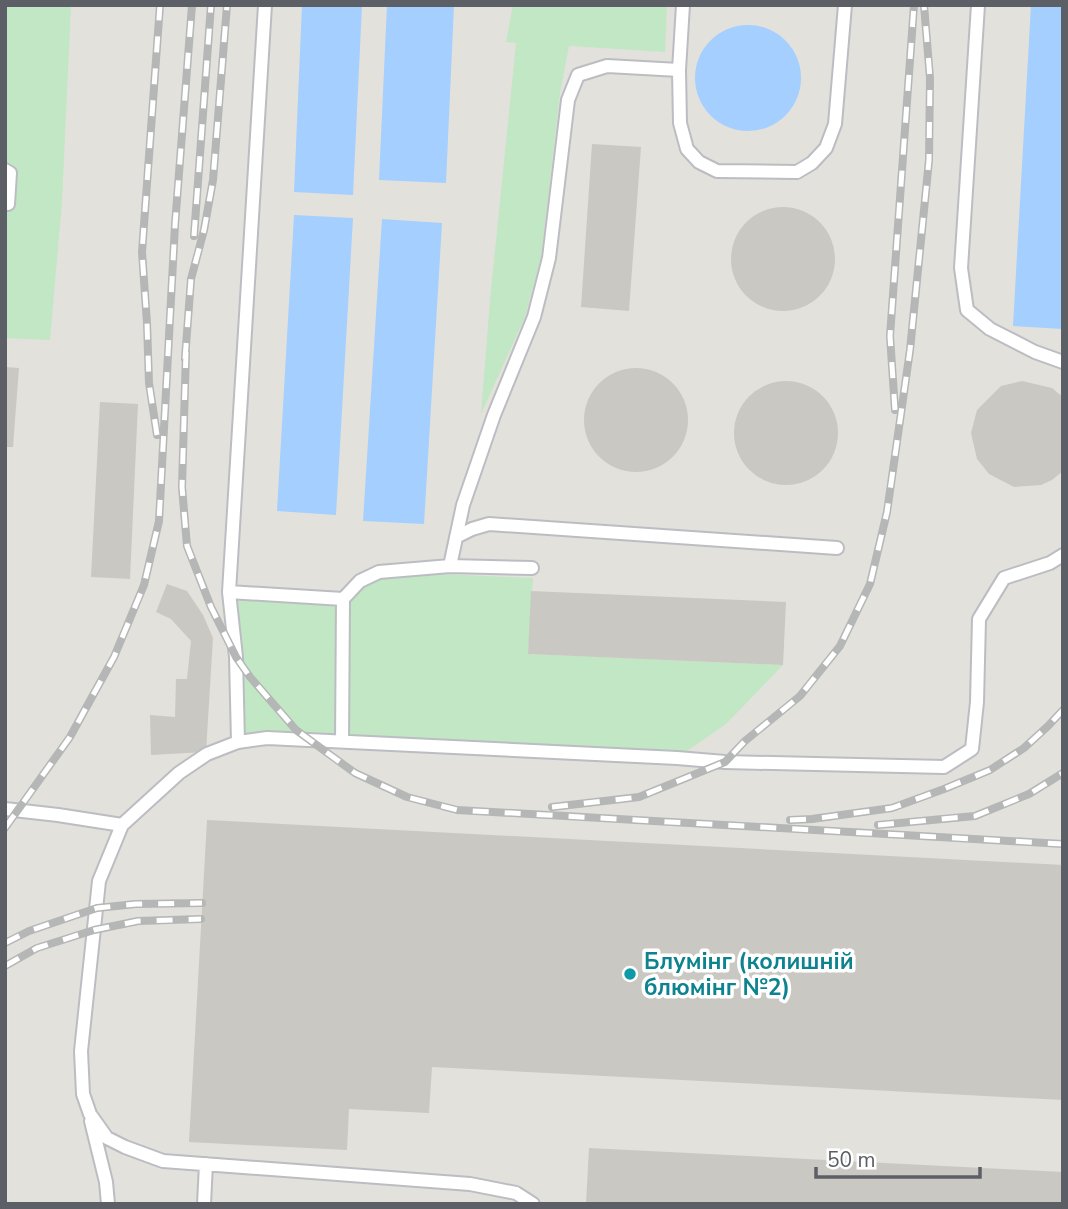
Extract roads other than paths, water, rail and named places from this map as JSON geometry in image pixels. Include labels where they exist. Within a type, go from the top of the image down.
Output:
[{"type":"lane","points":[[238,742],[236,657],[229,592],[265,5]]},
{"type":"lane","points":[[683,5],[679,71],[680,123],[687,149],[699,162],[717,171],[797,172],[812,163],[826,148],[835,124],[845,5]]},
{"type":"lane","points":[[978,5],[961,268],[967,310],[990,329],[1035,352],[1063,362]]},
{"type":"lane","points":[[450,566],[463,505],[494,415],[534,317],[549,258],[568,100],[578,75],[607,66],[679,71]]},
{"type":"lane","points":[[5,170],[9,173],[8,204]]},
{"type":"lane","points":[[456,537],[489,524],[837,548]]},
{"type":"lane","points":[[108,1204],[106,1182],[83,1094],[81,1051],[99,881],[122,825],[180,773],[207,754],[238,742],[267,737],[725,762],[944,767],[972,748],[979,619],[1004,578],[1050,563],[1063,555]]},
{"type":"lane","points":[[342,741],[343,599],[360,581],[379,572],[450,566],[532,568]]},
{"type":"lane","points":[[229,592],[343,599]]},
{"type":"lane","points":[[5,810],[122,825]]},
{"type":"lane","points":[[90,1114],[107,1138],[163,1161],[470,1184],[516,1193],[533,1204]]},
{"type":"lane","points":[[204,1204],[206,1164]]},
{"type":"water","points":[[302,5],[362,5],[353,195],[294,192]]},
{"type":"water","points":[[387,5],[454,5],[446,183],[379,180]]},
{"type":"water","points":[[1031,5],[1063,5],[1063,329],[1013,326]]},
{"type":"water","points":[[748,25],[768,29],[786,40],[797,58],[801,78],[797,98],[786,116],[768,127],[748,131],[728,127],[710,116],[699,98],[695,78],[699,58],[710,40],[728,29]]},
{"type":"water","points":[[294,215],[353,218],[336,515],[277,511]]},
{"type":"water","points":[[382,219],[442,223],[424,524],[363,521]]},
{"type":"railway","points":[[157,435],[149,383],[142,252],[160,5]]},
{"type":"railway","points":[[5,828],[70,737],[114,657],[144,585],[159,521],[175,225],[192,5]]},
{"type":"railway","points":[[194,236],[211,5]]},
{"type":"railway","points":[[185,359],[191,279],[213,180],[227,5]]},
{"type":"railway","points":[[895,410],[890,336],[914,5]]},
{"type":"railway","points":[[552,807],[639,797],[725,762],[745,741],[800,696],[840,646],[870,584],[887,512],[910,350],[929,160],[930,78],[924,5]]},
{"type":"railway","points":[[186,352],[182,487],[187,546],[211,607],[236,657],[250,677],[296,730],[355,773],[407,797],[457,810],[1063,844]]},
{"type":"railway","points":[[790,820],[892,808],[944,789],[990,770],[1024,748],[1063,710]]},
{"type":"railway","points":[[878,825],[975,816],[1029,794],[1063,773]]},
{"type":"railway","points":[[5,943],[29,931],[97,908],[136,904],[202,903]]},
{"type":"railway","points":[[5,966],[37,948],[94,930],[138,921],[201,919]]},
{"type":"place","name":"Блумінг (колишній блюмінг №2)","points":[[630,974]]}]
